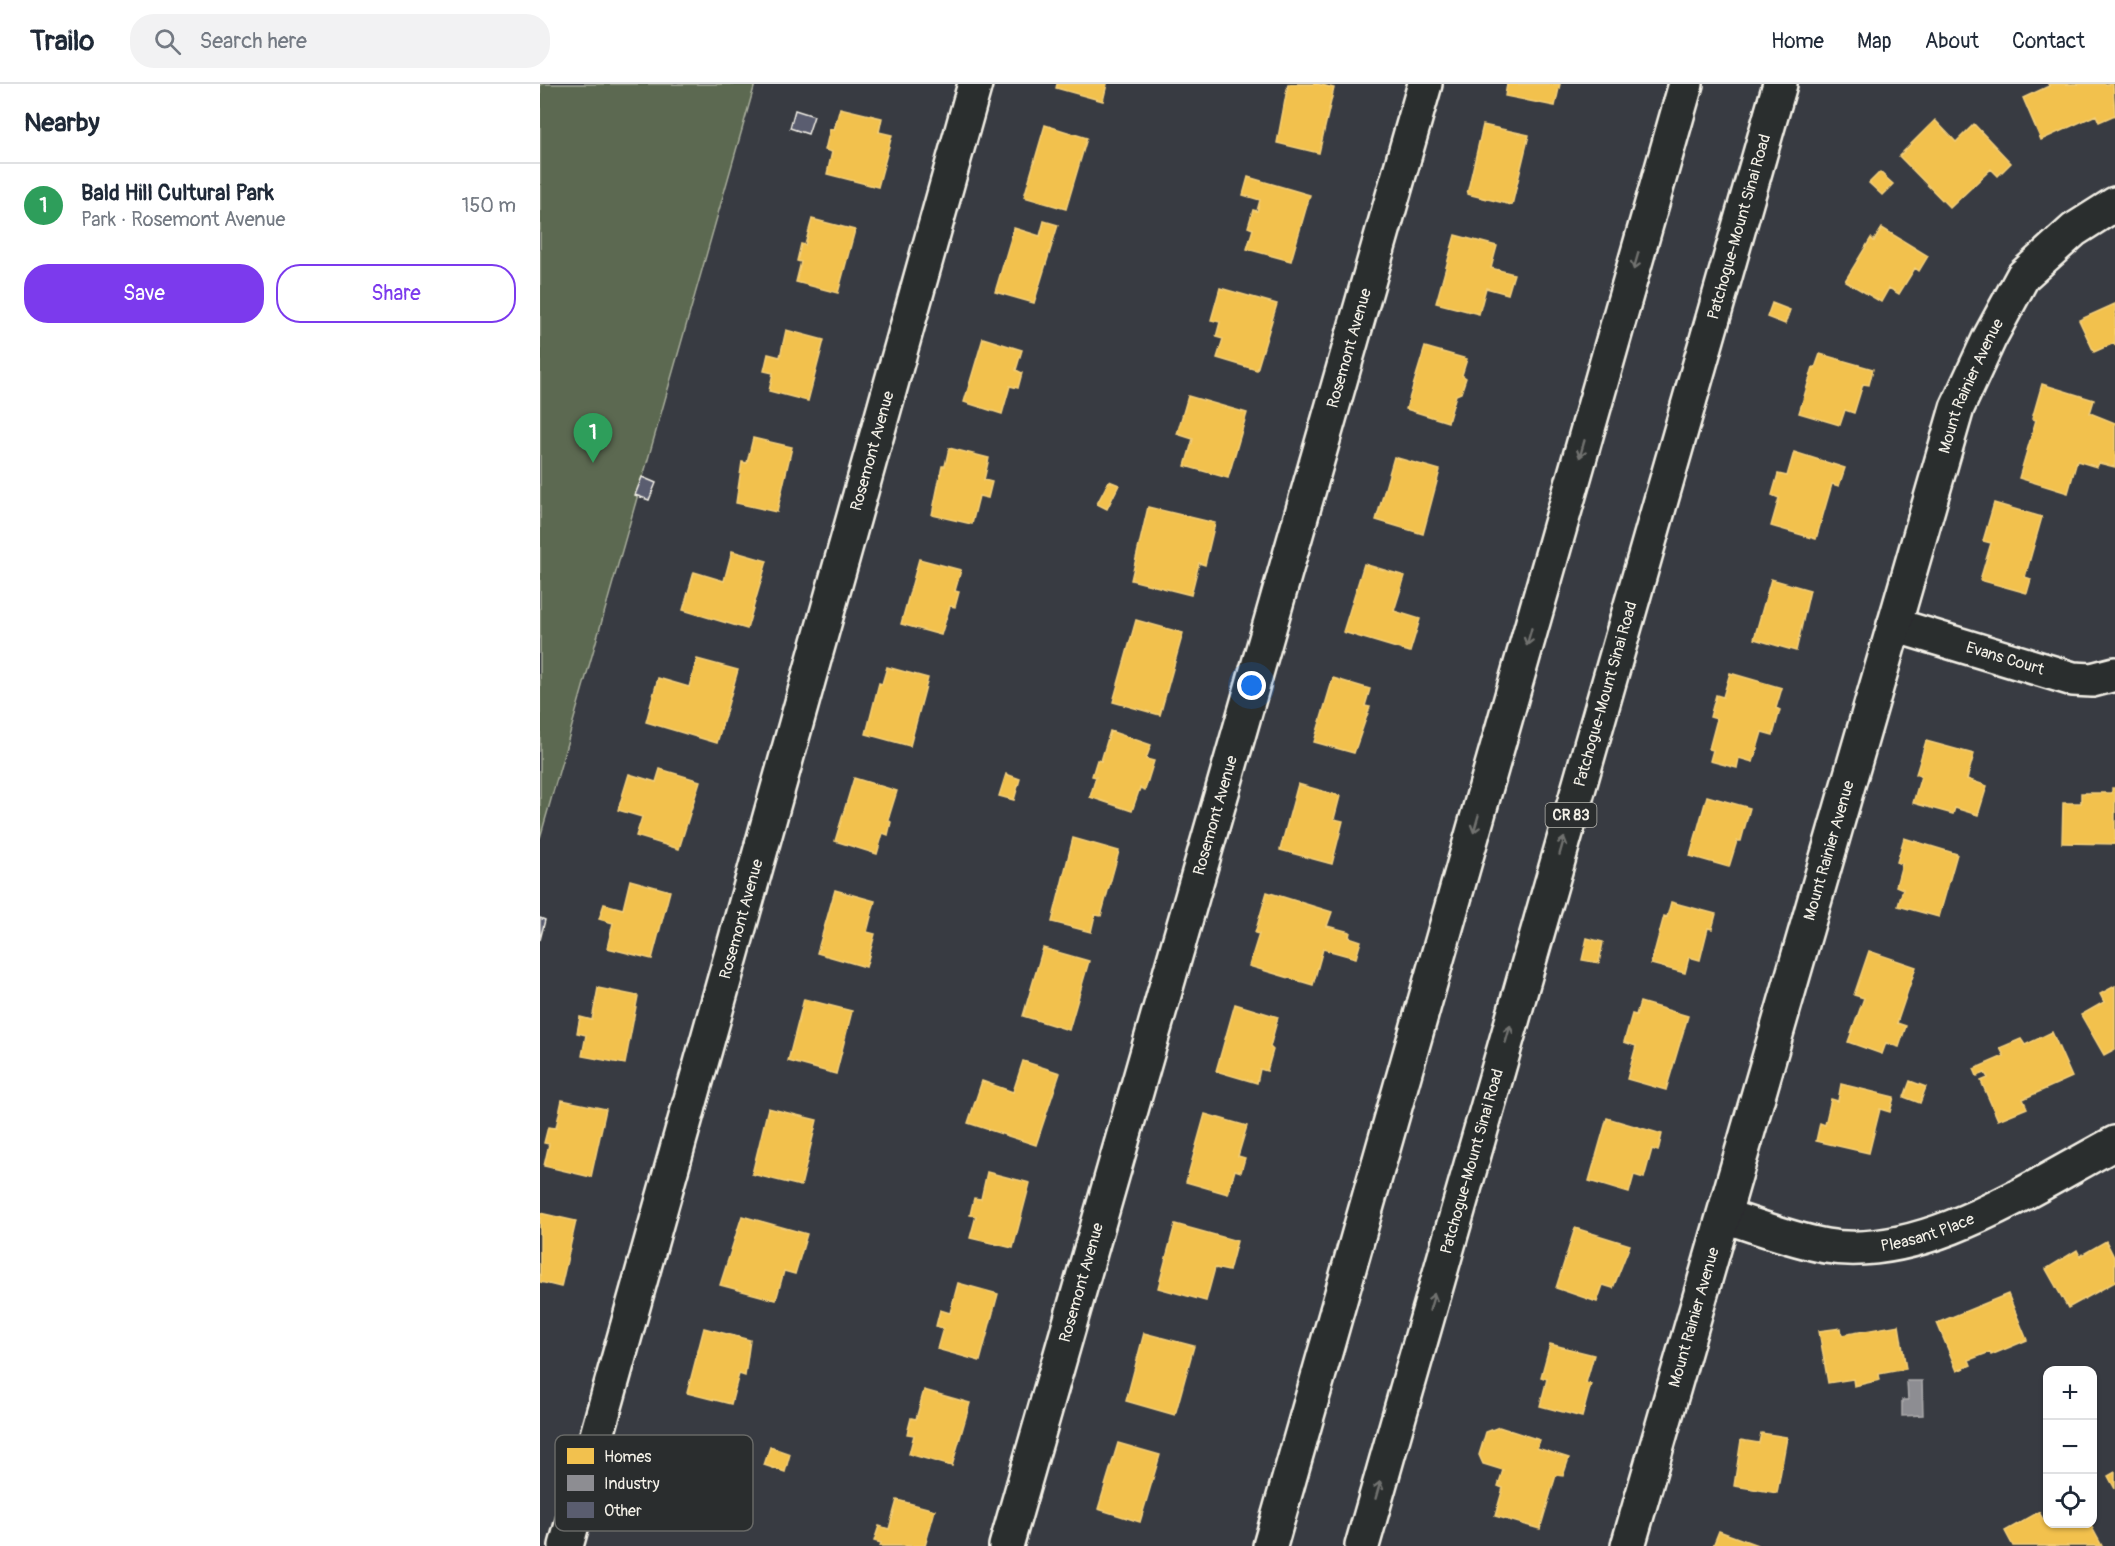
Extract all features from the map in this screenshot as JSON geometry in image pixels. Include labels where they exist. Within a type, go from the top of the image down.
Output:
[{"type":"main road","name":"Rosemont Avenue","points":[[597,1435],[975,84]]},
{"type":"main road","name":"Rosemont Avenue","points":[[1006,1546],[1425,84]]},
{"type":"main road","points":[[1648,216],[1671,84]]},
{"type":"main road","points":[[1270,1546],[1686,84]]},
{"type":"main road","name":"Patchogue-Mount Sinai Road","points":[[1362,1546],[1780,84]]},
{"type":"main road","name":"Mount Rainier Avenue","points":[[1628,1546],[1957,408],[1989,339],[2023,276],[2074,230],[2115,204]]},
{"type":"main road","name":"Evans Court","points":[[1894,625],[2062,676],[2092,680],[2115,674]]},
{"type":"main road","name":"Pleasant Place","points":[[1725,1216],[1826,1246],[1865,1247],[1910,1241],[1946,1230],[1989,1210],[2115,1143]]},
{"type":"main road","name":"Rosemont Avenue","points":[[566,1546],[570,1531]]},
{"type":"green space","points":[[540,84],[755,84],[540,838]]},
{"type":"building: Homes","points":[[1057,84],[1107,84],[1103,101],[1056,88]]},
{"type":"building: Homes","points":[[1288,84],[1318,84],[1334,88],[1319,153],[1277,143]]},
{"type":"building: Homes","points":[[1507,84],[1560,84],[1555,106],[1505,96]]},
{"type":"building: Homes","points":[[2048,84],[2113,84],[2115,115],[2099,122],[2096,115],[2041,140],[2023,98],[2049,86]]},
{"type":"building: Homes","points":[[840,108],[882,118],[879,132],[892,135],[878,187],[827,174],[832,152],[825,150],[830,129],[834,130]]},
{"type":"building: Homes","points":[[1935,120],[1956,142],[1974,124],[2011,163],[1998,176],[1991,169],[1950,208],[1899,156]]},
{"type":"building: Homes","points":[[1045,125],[1087,138],[1066,209],[1024,197]]},
{"type":"building: Homes","points":[[1483,125],[1529,135],[1512,205],[1467,194]]},
{"type":"building: Homes","points":[[1880,172],[1893,184],[1882,195],[1869,183]]},
{"type":"building: Homes","points":[[1248,177],[1310,195],[1291,261],[1247,249],[1253,229],[1248,227],[1253,210],[1257,211],[1260,200],[1243,195]]},
{"type":"building: Homes","points":[[812,219],[855,230],[838,293],[796,282],[801,262],[797,261],[801,244],[805,245]]},
{"type":"building: Homes","points":[[1044,221],[1058,225],[1034,303],[995,292],[1014,228],[1040,236]]},
{"type":"building: Homes","points":[[1882,228],[1928,256],[1919,271],[1915,268],[1899,294],[1889,288],[1881,302],[1845,281],[1871,238],[1874,241]]},
{"type":"building: Homes","points":[[1455,235],[1497,246],[1491,268],[1514,274],[1508,294],[1486,288],[1479,314],[1436,303]]},
{"type":"building: Homes","points":[[1220,288],[1277,304],[1257,370],[1217,358],[1223,339],[1216,337],[1220,322],[1211,320]]},
{"type":"building: Homes","points":[[1772,303],[1790,310],[1785,324],[1767,317]]},
{"type":"building: Homes","points":[[2115,304],[2115,346],[2114,343],[2094,352],[2079,320]]},
{"type":"building: Homes","points":[[786,330],[824,340],[808,401],[769,391],[773,373],[764,371],[768,354],[780,357]]},
{"type":"building: Homes","points":[[983,338],[1022,350],[1016,370],[1022,373],[1018,388],[1010,386],[1002,414],[964,402]]},
{"type":"building: Homes","points":[[1425,347],[1467,359],[1462,375],[1466,378],[1461,393],[1456,395],[1448,422],[1406,409]]},
{"type":"building: Homes","points":[[1820,354],[1873,369],[1869,385],[1863,384],[1854,413],[1845,410],[1840,425],[1799,413],[1813,367],[1815,368]]},
{"type":"building: Homes","points":[[2042,384],[2094,400],[2090,413],[2115,423],[2115,467],[2099,463],[2097,467],[2077,461],[2068,493],[2019,478],[2036,420],[2032,419]]},
{"type":"building: Homes","points":[[1188,396],[1247,413],[1228,478],[1185,466],[1193,439],[1177,434]]},
{"type":"building: Homes","points":[[753,438],[792,447],[777,512],[736,503],[742,462],[747,463]]},
{"type":"building: Homes","points":[[949,448],[989,458],[984,480],[992,482],[988,498],[979,496],[972,524],[932,515],[942,466],[945,466]]},
{"type":"building: Homes","points":[[1794,452],[1845,468],[1839,486],[1832,484],[1816,539],[1771,526],[1779,498],[1772,495],[1778,474],[1787,476]]},
{"type":"building: Homes","points":[[1394,457],[1440,470],[1423,534],[1376,520]]},
{"type":"building: Homes","points":[[1109,481],[1119,485],[1107,509],[1097,504]]},
{"type":"building: Homes","points":[[1994,503],[2042,517],[2025,577],[2031,579],[2027,593],[1980,580],[1991,543],[1983,541]]},
{"type":"building: Homes","points":[[1148,507],[1215,523],[1205,565],[1199,563],[1191,595],[1131,580]]},
{"type":"building: Homes","points":[[732,551],[767,561],[747,629],[683,610],[694,572],[724,581]]},
{"type":"building: Homes","points":[[919,559],[961,570],[955,591],[959,592],[955,607],[950,606],[941,635],[901,624]]},
{"type":"building: Homes","points":[[1364,564],[1405,576],[1394,611],[1420,619],[1410,652],[1343,632]]},
{"type":"building: Homes","points":[[1771,579],[1810,590],[1796,651],[1754,639]]},
{"type":"building: Homes","points":[[1136,620],[1183,633],[1160,715],[1113,702]]},
{"type":"building: Homes","points":[[697,659],[738,670],[717,743],[646,722],[658,678],[689,687]]},
{"type":"building: Homes","points":[[887,667],[928,678],[910,746],[866,734],[879,683],[882,684]]},
{"type":"building: Homes","points":[[1730,673],[1782,688],[1776,708],[1780,710],[1773,735],[1762,732],[1753,762],[1739,758],[1737,768],[1710,761],[1713,750],[1709,749],[1717,719],[1710,717],[1716,695],[1723,697]]},
{"type":"building: Homes","points":[[1333,678],[1370,689],[1365,706],[1370,707],[1354,753],[1314,742]]},
{"type":"building: Homes","points":[[1110,731],[1151,745],[1146,759],[1154,761],[1145,790],[1140,788],[1132,811],[1090,797],[1096,777],[1092,776],[1097,760],[1101,761]]},
{"type":"building: Homes","points":[[1926,741],[1974,754],[1967,779],[1987,786],[1978,815],[1955,808],[1953,814],[1913,803],[1921,776],[1916,774]]},
{"type":"building: Homes","points":[[660,769],[700,781],[679,849],[636,836],[642,817],[618,810],[629,774],[656,782]]},
{"type":"building: Homes","points":[[1006,774],[1020,779],[1014,800],[999,796]]},
{"type":"building: Homes","points":[[854,778],[897,791],[888,820],[891,822],[888,835],[883,833],[877,854],[835,841]]},
{"type":"building: Homes","points":[[1298,784],[1340,796],[1334,819],[1343,821],[1332,864],[1280,850]]},
{"type":"building: Homes","points":[[2112,788],[2115,788],[2115,844],[2062,843],[2063,803],[2081,803],[2081,793],[2112,793]]},
{"type":"building: Homes","points":[[1707,796],[1750,808],[1741,841],[1737,841],[1729,867],[1690,856]]},
{"type":"building: Homes","points":[[1073,838],[1119,851],[1101,916],[1095,915],[1091,932],[1052,922]]},
{"type":"building: Homes","points":[[1904,838],[1957,854],[1939,917],[1898,906],[1903,889],[1896,886],[1902,864],[1897,862]]},
{"type":"building: Homes","points":[[630,880],[670,891],[652,959],[607,948],[613,923],[599,919],[604,904],[623,909]]},
{"type":"building: Homes","points":[[835,890],[875,901],[867,932],[875,934],[866,967],[817,953]]},
{"type":"building: Homes","points":[[1267,892],[1332,912],[1327,926],[1350,932],[1349,937],[1361,941],[1356,958],[1323,949],[1313,985],[1249,966],[1259,934],[1255,933]]},
{"type":"building: Homes","points":[[1671,902],[1716,914],[1712,929],[1708,928],[1700,960],[1689,957],[1685,973],[1651,964],[1664,916],[1667,917]]},
{"type":"building: Homes","points":[[1587,938],[1603,942],[1599,963],[1582,960]]},
{"type":"building: Homes","points":[[1043,948],[1089,961],[1069,1030],[1023,1016]]},
{"type":"building: Homes","points":[[1869,951],[1916,967],[1897,1023],[1906,1026],[1899,1047],[1886,1043],[1882,1054],[1848,1042],[1864,998],[1854,995]]},
{"type":"building: Homes","points":[[2115,986],[2115,1049],[2104,1055],[2081,1015],[2104,1002],[2100,994]]},
{"type":"building: Homes","points":[[598,988],[638,996],[625,1064],[582,1056],[586,1035],[577,1033],[580,1017],[592,1020]]},
{"type":"building: Homes","points":[[804,999],[852,1011],[836,1074],[788,1061]]},
{"type":"building: Homes","points":[[1640,1002],[1688,1016],[1666,1090],[1627,1079],[1636,1046],[1624,1042],[1632,1014],[1636,1015]]},
{"type":"building: Homes","points":[[1235,1004],[1278,1017],[1270,1047],[1273,1050],[1267,1071],[1260,1069],[1257,1083],[1216,1071]]},
{"type":"building: Homes","points":[[2052,1032],[2072,1077],[2023,1099],[2027,1108],[1998,1120],[1981,1081],[1988,1078],[1985,1073],[1977,1076],[1974,1069],[2004,1056],[2000,1048],[2021,1039],[2025,1045]]},
{"type":"building: Homes","points":[[1023,1061],[1060,1073],[1036,1145],[968,1123],[982,1081],[1013,1092]]},
{"type":"building: Homes","points":[[1910,1081],[1926,1087],[1920,1103],[1904,1097]]},
{"type":"building: Homes","points":[[1841,1084],[1894,1097],[1890,1112],[1880,1109],[1869,1153],[1816,1141],[1820,1123],[1825,1125],[1831,1099],[1838,1101]]},
{"type":"building: Homes","points":[[562,1100],[606,1109],[591,1177],[544,1166],[549,1144],[544,1143],[548,1127],[556,1128]]},
{"type":"building: Homes","points":[[768,1108],[817,1120],[801,1186],[752,1174]]},
{"type":"building: Homes","points":[[1205,1114],[1247,1126],[1238,1156],[1245,1158],[1241,1172],[1235,1170],[1228,1194],[1186,1182]]},
{"type":"building: Homes","points":[[1607,1118],[1662,1134],[1658,1151],[1652,1149],[1644,1178],[1634,1175],[1629,1193],[1589,1181]]},
{"type":"building: Homes","points":[[987,1172],[1030,1183],[1013,1248],[970,1238],[976,1216],[970,1215],[974,1198],[981,1199]]},
{"type":"building: Homes","points":[[540,1213],[576,1221],[561,1287],[540,1282]]},
{"type":"building: Homes","points":[[742,1216],[807,1234],[795,1274],[784,1271],[776,1300],[720,1285]]},
{"type":"building: Homes","points":[[1175,1224],[1237,1241],[1229,1271],[1215,1268],[1206,1301],[1158,1288]]},
{"type":"building: Homes","points":[[1575,1228],[1630,1245],[1613,1288],[1603,1285],[1597,1302],[1556,1288]]},
{"type":"building: Homes","points":[[2106,1241],[2115,1259],[2115,1282],[2068,1308],[2046,1269],[2077,1250],[2080,1256]]},
{"type":"building: Homes","points":[[958,1283],[998,1294],[980,1361],[937,1349],[943,1328],[936,1326],[940,1310],[950,1313]]},
{"type":"building: Homes","points":[[2008,1294],[2027,1340],[1991,1355],[1990,1352],[1969,1360],[1971,1365],[1957,1371],[1937,1323]]},
{"type":"building: Homes","points":[[1899,1325],[1906,1369],[1879,1374],[1880,1380],[1854,1386],[1853,1379],[1828,1383],[1819,1331],[1841,1328],[1842,1335]]},
{"type":"building: Homes","points":[[704,1328],[750,1340],[745,1376],[739,1374],[731,1404],[687,1393]]},
{"type":"building: Homes","points":[[1144,1333],[1194,1346],[1175,1415],[1126,1401]]},
{"type":"building: Homes","points":[[1550,1344],[1594,1355],[1586,1383],[1591,1384],[1582,1417],[1540,1406],[1547,1379],[1541,1377]]},
{"type":"building: Homes","points":[[924,1390],[970,1403],[952,1466],[909,1454],[914,1435],[907,1434],[911,1418],[916,1419]]},
{"type":"building: Homes","points":[[1499,1427],[1540,1440],[1537,1448],[1569,1458],[1563,1476],[1556,1475],[1540,1529],[1495,1516],[1503,1488],[1498,1486],[1503,1470],[1483,1464],[1479,1455],[1486,1432]]},
{"type":"building: Homes","points":[[1761,1433],[1787,1437],[1777,1493],[1734,1486],[1741,1440],[1759,1443]]},
{"type":"building: Homes","points":[[1118,1443],[1160,1455],[1140,1522],[1098,1509]]},
{"type":"building: Homes","points":[[770,1447],[790,1454],[785,1472],[764,1465]]},
{"type":"building: Homes","points":[[2115,1472],[2115,1489],[2108,1476]]},
{"type":"building: Homes","points":[[897,1500],[935,1510],[925,1546],[880,1546],[881,1543],[874,1541],[879,1526],[889,1529]]},
{"type":"building: Homes","points":[[2039,1512],[2043,1519],[2043,1528],[2092,1528],[2102,1546],[2013,1546],[2005,1531]]},
{"type":"building: Homes","points":[[1719,1531],[1760,1546],[1713,1546]]},
{"type":"building: Industry","points":[[1907,1381],[1922,1381],[1923,1415],[1902,1416],[1902,1400],[1908,1400]]},
{"type":"building: Other","points":[[795,110],[814,116],[808,134],[790,128]]},
{"type":"building: Other","points":[[642,477],[656,483],[649,500],[635,495]]},
{"type":"building: Other","points":[[540,918],[545,920],[540,940]]},
{"type":"place","name":"Bald Hill Cultural Park","points":[[593,463]]}]
